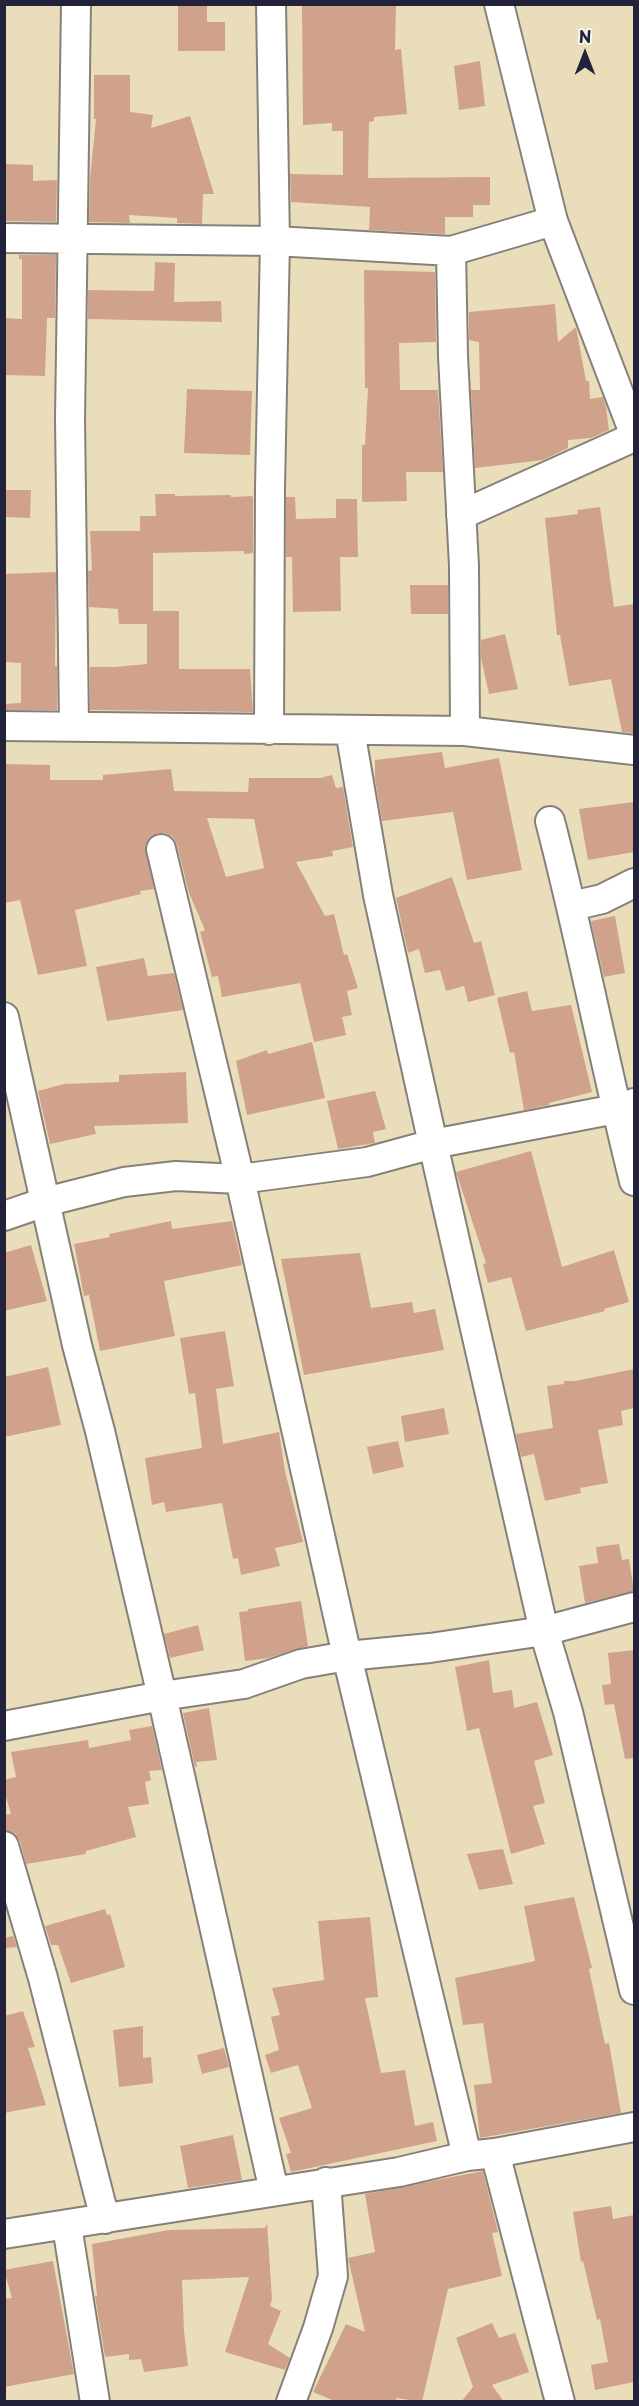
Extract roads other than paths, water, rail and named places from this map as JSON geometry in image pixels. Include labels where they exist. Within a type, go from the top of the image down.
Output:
[{"type":"street","points":[[74,725],[70,419],[76,4]]},
{"type":"street","points":[[269,730],[270,488],[275,241],[271,4]]},
{"type":"street","points":[[461,515],[634,435],[552,221],[499,4]]},
{"type":"street","points":[[4,238],[275,241],[451,251],[552,221]]},
{"type":"street","points":[[451,251],[453,356],[464,566],[465,731]]},
{"type":"street","points":[[4,726],[465,731],[634,750]]},
{"type":"street","points":[[350,730],[378,895],[433,1144],[544,1631],[568,1712],[634,1990]]},
{"type":"street","points":[[550,821],[625,1106],[634,1181]]},
{"type":"street","points":[[161,849],[240,1179],[347,1656],[467,2156]]},
{"type":"street","points":[[572,906],[602,899],[634,884]]},
{"type":"street","points":[[4,1017],[77,1345],[100,1431],[162,1696],[274,2191]]},
{"type":"street","points":[[4,1216],[45,1202],[124,1182],[176,1176],[240,1179],[367,1162],[433,1144],[625,1106]]},
{"type":"street","points":[[4,1726],[162,1696],[244,1684],[302,1664],[347,1656],[430,1648],[544,1631],[634,1607]]},
{"type":"street","points":[[4,1846],[43,1978],[105,2219]]},
{"type":"street","points":[[4,2234],[67,2226],[326,2182],[399,2172],[467,2156],[495,2153],[634,2127]]},
{"type":"street","points":[[495,2153],[553,2400]]},
{"type":"street","points":[[291,2402],[318,2328],[333,2276],[326,2182]]},
{"type":"street","points":[[67,2226],[95,2402]]}]
